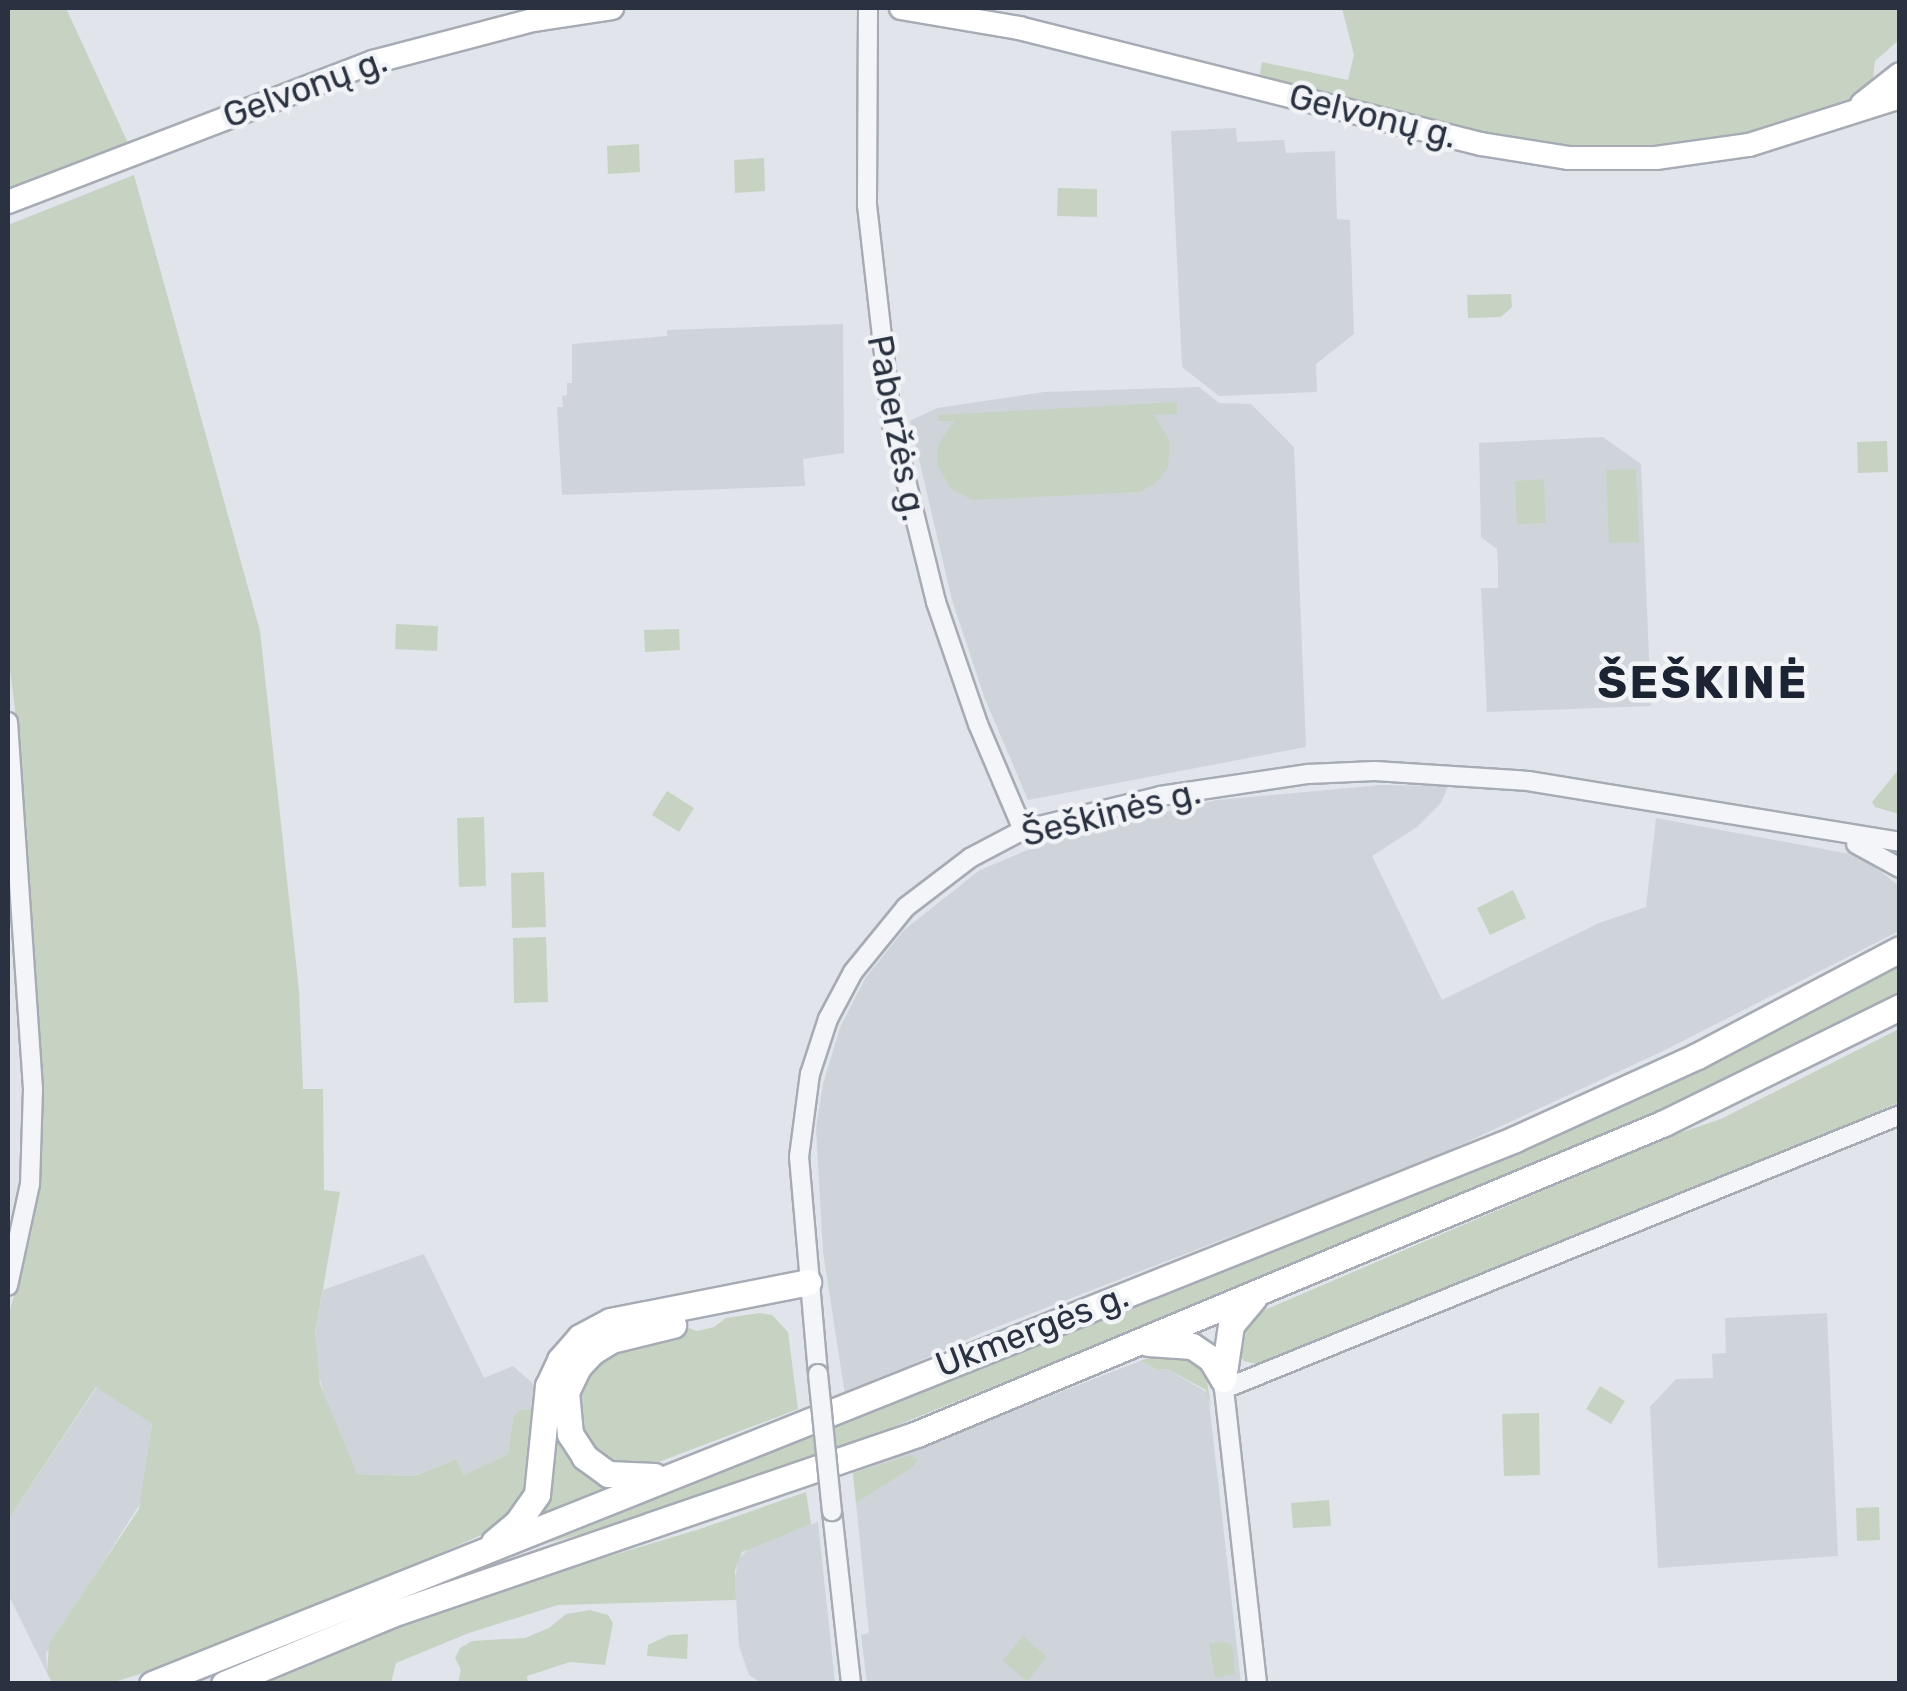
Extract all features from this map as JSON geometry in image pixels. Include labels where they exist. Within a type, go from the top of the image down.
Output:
[{"type":"highway","name":"Ukmergės g.","points":[[152,1684],[1516,1138],[1683,1063],[1896,950]]},
{"type":"highway","name":"Ukmergės g.","points":[[224,1684],[392,1614],[917,1434],[1664,1122],[1900,1007]]},
{"type":"highway","points":[[680,1472],[622,1477],[608,1474],[584,1457],[566,1420],[566,1392],[578,1367],[611,1340],[809,1289]]},
{"type":"highway","points":[[469,1560],[517,1524],[537,1494],[548,1386],[560,1360],[580,1337],[610,1321],[809,1289]]},
{"type":"highway","points":[[1224,1384],[1231,1325],[1257,1294]]},
{"type":"highway","points":[[1138,1343],[1192,1346],[1212,1359],[1224,1384]]},
{"type":"main road","name":"Gelvonų g.","points":[[8,202],[372,62],[533,20],[612,8]]},
{"type":"main road","name":"Gelvonų g.","points":[[900,8],[1019,28],[1531,154],[1609,160],[1704,153],[1784,137],[1900,97]]},
{"type":"main road","name":"Gelvonų g.","points":[[1848,116],[1900,74]]},
{"type":"street","name":"Paberžės g.","points":[[868,8],[866,205],[892,424],[936,602],[978,724],[1023,830]]},
{"type":"street","points":[[8,722],[33,1107],[28,1198],[8,1286]]},
{"type":"street","name":"Šeškinės g.","points":[[852,1684],[800,1198],[802,1122],[815,1055],[838,995],[906,907],[970,858],[1023,830],[1176,794],[1308,774],[1375,771],[1528,781],[1900,842]]},
{"type":"street","points":[[1828,833],[1875,851],[1900,868]]},
{"type":"street","points":[[1257,1684],[1224,1384],[1900,1115]]},
{"type":"shaded area","points":[[1236,128],[1237,142],[1284,140],[1286,153],[1335,151],[1337,219],[1350,220],[1354,334],[1316,364],[1317,392],[1219,396],[1182,367],[1171,131]]},
{"type":"shaded area","points":[[843,324],[844,453],[803,459],[805,486],[562,495],[557,407],[563,407],[562,396],[567,395],[567,383],[572,383],[572,344],[667,336],[667,330]]},
{"type":"shaded area","points":[[1199,387],[1219,403],[1251,404],[1294,447],[1306,747],[1028,800],[985,699],[952,600],[910,421],[937,408],[1044,392]]},
{"type":"shaded area","points":[[1603,437],[1641,464],[1651,706],[1487,712],[1481,588],[1498,588],[1498,566],[1497,549],[1481,537],[1479,443]]},
{"type":"shaded area","points":[[1381,785],[1448,786],[1441,803],[1417,827],[1372,856],[1442,1000],[1599,923],[1646,907],[1656,818],[1861,856],[1899,886],[1899,931],[1663,1051],[1428,1160],[981,1333],[845,1395],[823,1252],[816,1128],[823,1084],[841,1025],[866,977],[904,930],[980,870],[1056,838],[1217,800]]},
{"type":"shaded area","points":[[424,1254],[484,1378],[513,1366],[538,1388],[538,1410],[513,1417],[508,1454],[464,1475],[456,1459],[413,1476],[357,1474],[326,1401],[316,1365],[315,1334],[323,1290]]},
{"type":"shaded area","points":[[1827,1313],[1838,1556],[1658,1568],[1650,1407],[1676,1379],[1713,1378],[1712,1354],[1726,1353],[1725,1318]]},
{"type":"shaded area","points":[[1140,1361],[1158,1370],[1167,1369],[1208,1393],[1241,1683],[867,1683],[861,1635],[869,1633],[853,1473]]},
{"type":"shaded area","points":[[97,1387],[152,1424],[143,1499],[46,1653],[47,1673],[8,1594],[8,1520]]},
{"type":"shaded area","points":[[818,1522],[835,1683],[761,1683],[749,1675],[739,1646],[735,1579],[738,1560],[751,1546]]},
{"type":"green space","points":[[8,8],[66,8],[128,143],[8,189]]},
{"type":"green space","points":[[1342,8],[1899,8],[1899,40],[1875,61],[1873,78],[1866,90],[1831,111],[1793,124],[1692,146],[1594,150],[1539,145],[1259,79],[1262,62],[1348,80],[1354,55]]},
{"type":"green space","points":[[639,144],[640,172],[608,174],[607,146]]},
{"type":"green space","points":[[764,158],[765,191],[735,193],[734,160]]},
{"type":"green space","points":[[134,175],[260,631],[299,990],[303,1089],[323,1089],[324,1190],[340,1192],[315,1334],[320,1384],[357,1474],[414,1476],[456,1459],[464,1475],[508,1454],[513,1417],[521,1410],[538,1410],[537,1468],[508,1523],[401,1571],[182,1661],[111,1683],[52,1683],[47,1673],[49,1644],[139,1509],[152,1424],[96,1387],[8,1520],[8,1317],[32,1231],[42,1096],[17,726],[8,654],[8,225]]},
{"type":"green space","points":[[1058,188],[1097,189],[1097,217],[1057,216]]},
{"type":"green space","points":[[1511,294],[1512,307],[1501,317],[1468,318],[1467,295]]},
{"type":"green space","points":[[1177,402],[1177,414],[1154,415],[1170,441],[1168,467],[1156,483],[1140,492],[972,500],[950,488],[937,464],[938,444],[954,421],[938,421],[938,415]]},
{"type":"green space","points":[[1887,441],[1888,472],[1858,473],[1857,442]]},
{"type":"green space","points":[[1636,469],[1639,542],[1609,543],[1606,470]]},
{"type":"green space","points":[[1544,479],[1546,523],[1517,524],[1515,481]]},
{"type":"green space","points":[[396,624],[438,626],[437,651],[395,649]]},
{"type":"green space","points":[[679,629],[680,650],[645,652],[644,630]]},
{"type":"green space","points":[[1899,769],[1899,814],[1875,807],[1872,802]]},
{"type":"green space","points":[[667,791],[694,808],[679,832],[652,815]]},
{"type":"green space","points":[[484,817],[486,886],[459,887],[457,818]]},
{"type":"green space","points":[[544,872],[546,927],[512,928],[511,873]]},
{"type":"green space","points":[[1513,890],[1526,918],[1490,935],[1477,908]]},
{"type":"green space","points":[[546,937],[548,1002],[514,1003],[513,938]]},
{"type":"green space","points":[[1899,965],[1899,993],[1693,1098],[1517,1175],[717,1498],[548,1543],[1658,1087]]},
{"type":"green space","points":[[1899,1029],[1899,1102],[1789,1152],[1265,1366],[1244,1361],[1237,1351],[1239,1326],[1246,1318],[1668,1137],[1721,1119]]},
{"type":"green space","points":[[772,1315],[788,1332],[798,1409],[643,1468],[613,1467],[581,1437],[571,1401],[599,1356],[682,1326],[697,1331],[714,1327],[726,1318]]},
{"type":"green space","points":[[614,1334],[555,1403],[619,1486],[532,1520],[551,1400]]},
{"type":"green space","points":[[1176,1349],[1205,1366],[1211,1407],[1206,1390],[1167,1369],[1158,1370],[1140,1361]]},
{"type":"green space","points":[[1600,1386],[1625,1401],[1611,1424],[1586,1409]]},
{"type":"green space","points":[[1539,1413],[1540,1475],[1504,1476],[1502,1414]]},
{"type":"green space","points":[[911,1455],[917,1460],[914,1466],[856,1503],[853,1473]]},
{"type":"green space","points":[[806,1492],[811,1524],[742,1552],[735,1570],[736,1600],[558,1605],[469,1633],[396,1663],[391,1683],[265,1684],[470,1598],[700,1529]]},
{"type":"green space","points":[[1329,1500],[1331,1526],[1293,1528],[1291,1503]]},
{"type":"green space","points":[[1879,1507],[1880,1540],[1857,1541],[1856,1508]]},
{"type":"green space","points":[[590,1610],[608,1615],[613,1623],[605,1665],[570,1662],[527,1676],[528,1683],[458,1683],[461,1670],[455,1658],[460,1648],[472,1641],[525,1638],[549,1628],[566,1614]]},
{"type":"green space","points":[[688,1634],[687,1659],[647,1656],[648,1645],[669,1635]]},
{"type":"green space","points":[[1023,1636],[1047,1657],[1027,1681],[1002,1661]]},
{"type":"green space","points":[[1227,1642],[1233,1647],[1235,1674],[1215,1678],[1209,1643]]},
{"type":"district","name":"ŠEŠKINĖ","points":[[1703,683]]}]
